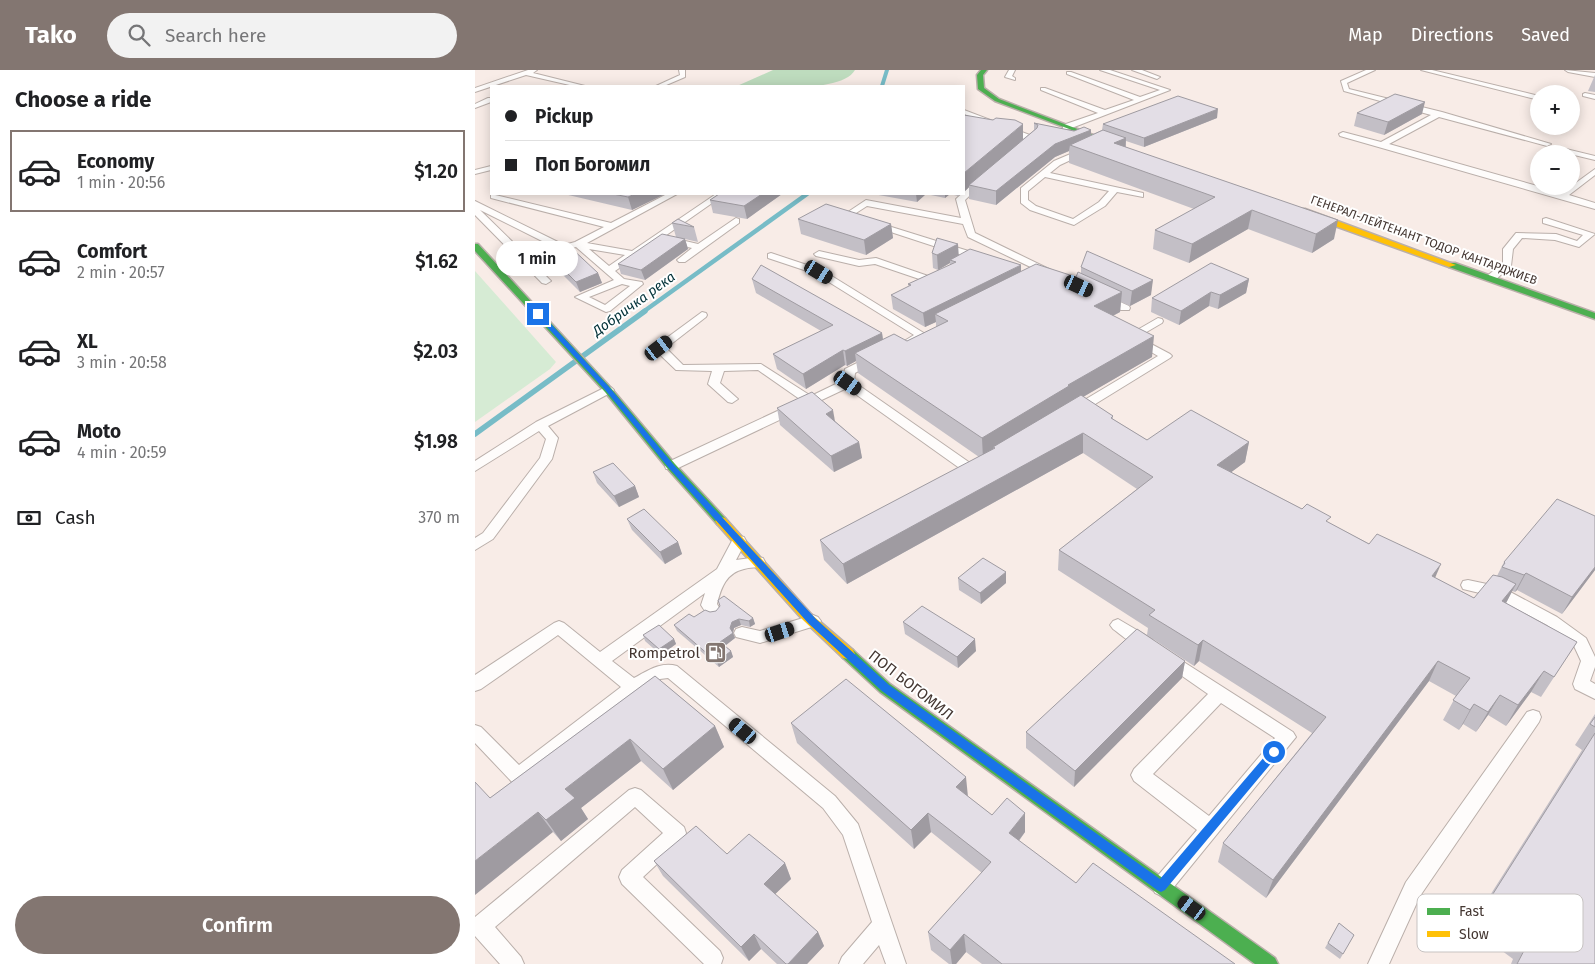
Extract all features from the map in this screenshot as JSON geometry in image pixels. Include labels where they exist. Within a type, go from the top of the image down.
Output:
[{"type":"street","points":[[984,71],[980,75],[981,89],[997,100],[1124,148]]},
{"type":"street","name":"ГЕНЕРАЛ-ЛЕЙТЕНАНТ ТОДОР КАНТАРДЖИЕВ","points":[[1294,208],[1595,316]]},
{"type":"street","name":"ПОП БОГОМИЛ","points":[[475,246],[608,390],[671,466],[813,622],[885,688],[1269,964]]},
{"type":"lane","points":[[661,85],[683,76],[682,70]]},
{"type":"lane","points":[[1012,70],[1008,76],[1013,80]]},
{"type":"lane","points":[[1079,70],[1069,73],[1141,100]]},
{"type":"lane","points":[[1066,127],[1167,90],[1103,70]]},
{"type":"lane","points":[[1135,70],[1157,77]]},
{"type":"lane","points":[[1372,70],[1343,82],[1346,90],[1547,144]]},
{"type":"lane","points":[[1424,70],[1530,96]]},
{"type":"lane","points":[[1568,70],[1595,75]]},
{"type":"lane","points":[[476,89],[530,71],[579,85]]},
{"type":"lane","points":[[476,89],[497,75]]},
{"type":"lane","points":[[1043,89],[1106,113]]},
{"type":"lane","points":[[1585,95],[1595,97]]},
{"type":"lane","points":[[475,106],[490,100]]},
{"type":"lane","points":[[965,112],[1032,139],[1017,151]]},
{"type":"lane","points":[[1382,145],[1439,114]]},
{"type":"lane","points":[[1343,134],[1595,206]]},
{"type":"lane","points":[[1105,141],[1057,163],[1024,190],[1024,201],[1033,208],[1074,222],[1102,204],[1115,189]]},
{"type":"lane","points":[[1580,154],[1595,158]]},
{"type":"lane","points":[[475,172],[490,168]]},
{"type":"lane","points":[[1563,196],[1595,171]]},
{"type":"lane","points":[[1043,174],[1140,194]]},
{"type":"lane","points":[[965,194],[989,175]]},
{"type":"lane","points":[[475,206],[496,195],[612,226]]},
{"type":"lane","points":[[525,260],[578,244],[671,195]]},
{"type":"lane","points":[[609,271],[720,195]]},
{"type":"lane","points":[[964,195],[960,198],[975,256]]},
{"type":"lane","points":[[967,222],[866,203],[846,216],[975,256]]},
{"type":"lane","points":[[475,206],[563,248]]},
{"type":"lane","points":[[475,206],[546,281]]},
{"type":"lane","points":[[682,260],[736,221]]},
{"type":"lane","points":[[1546,221],[1593,234]]},
{"type":"lane","points":[[1491,278],[1508,264],[1508,249],[1519,235],[1556,237],[1579,244],[1593,234]]},
{"type":"lane","points":[[971,235],[1048,275]]},
{"type":"lane","points":[[657,238],[700,247]]},
{"type":"lane","points":[[578,244],[633,254]]},
{"type":"lane","points":[[578,244],[621,281],[638,284],[606,309],[580,297],[621,281]]},
{"type":"lane","points":[[819,254],[859,263],[876,261],[931,280],[946,272]]},
{"type":"lane","points":[[771,256],[819,272],[926,332],[897,347]]},
{"type":"lane","points":[[961,264],[975,256]]},
{"type":"lane","points":[[1091,292],[1125,308]]},
{"type":"lane","points":[[702,315],[659,348],[680,368],[761,367],[810,401]]},
{"type":"lane","points":[[1065,417],[1167,356],[1130,337],[1158,321]]},
{"type":"lane","points":[[848,383],[849,371],[881,355]]},
{"type":"lane","points":[[719,367],[714,384],[732,399]]},
{"type":"lane","points":[[671,466],[848,383]]},
{"type":"lane","points":[[848,383],[970,469],[982,468],[990,463]]},
{"type":"lane","points":[[475,467],[540,425],[608,390]]},
{"type":"lane","points":[[475,545],[488,536],[546,459],[552,438],[540,425]]},
{"type":"lane","points":[[713,611],[709,605],[713,591],[739,541]]},
{"type":"lane","points":[[600,661],[722,573],[740,564],[758,562]]},
{"type":"lane","points":[[1468,585],[1497,591],[1553,621],[1580,642],[1589,661],[1581,684],[1595,692]]},
{"type":"lane","points":[[742,633],[760,637],[813,622]]},
{"type":"lane","points":[[1118,625],[1287,737],[1161,886]]},
{"type":"lane","points":[[475,684],[559,627],[633,687]]},
{"type":"lane","points":[[475,732],[518,776],[633,687],[657,673],[671,672],[829,802],[851,830],[896,964]]},
{"type":"lane","points":[[1210,828],[1140,775],[1219,693]]},
{"type":"lane","points":[[1378,964],[1413,889],[1533,717]]},
{"type":"lane","points":[[514,964],[480,926],[635,796],[677,833],[629,877],[714,962]]},
{"type":"lane","points":[[849,964],[883,925]]},
{"type":"green space","points":[[773,70],[855,70],[847,78],[823,85],[739,85]]},
{"type":"green space","points":[[475,271],[556,362],[550,369],[475,422]]},
{"type":"building","points":[[1395,94],[1425,102],[1388,122],[1357,113]]},
{"type":"building","points":[[1178,96],[1218,109],[1144,138],[1103,124]]},
{"type":"building","points":[[965,115],[993,120],[996,118],[1015,120],[1023,124],[965,172]]},
{"type":"building","points":[[1034,123],[1074,131],[1084,127],[1091,130],[1055,144],[996,191],[969,185],[1037,128],[1038,125]]},
{"type":"building","points":[[1103,130],[1126,138],[1114,143],[1338,220],[1316,234],[1252,210],[1192,244],[1155,230],[1215,197],[1070,145]]},
{"type":"building","points":[[718,195],[760,195],[744,206],[710,200]]},
{"type":"building","points":[[826,204],[891,224],[864,240],[798,219]]},
{"type":"building","points":[[678,219],[694,227],[672,223]]},
{"type":"building","points":[[662,234],[685,239],[641,270],[618,264]]},
{"type":"building","points":[[937,238],[958,244],[937,255],[932,253]]},
{"type":"building","points":[[568,245],[598,273],[576,282],[546,252]]},
{"type":"building","points":[[970,249],[1021,265],[923,313],[891,295],[911,285],[908,284],[956,262],[950,260]]},
{"type":"building","points":[[1087,251],[1153,280],[1132,291],[1081,267]]},
{"type":"building","points":[[1211,263],[1249,279],[1220,295],[1211,292],[1181,311],[1152,298]]},
{"type":"building","points":[[1036,264],[1076,277],[1078,272],[1122,292],[1094,306],[1154,336],[1068,385],[982,438],[855,353],[894,334],[907,341],[948,321],[935,314]]},
{"type":"building","points":[[761,265],[882,333],[845,351],[843,350],[803,374],[773,354],[833,325],[752,279]]},
{"type":"building","points":[[812,392],[833,410],[826,414],[859,442],[831,456],[777,408]]},
{"type":"building","points":[[1081,395],[1113,416],[1111,418],[1147,440],[1191,410],[1249,442],[1217,465],[1302,509],[1307,504],[1331,517],[1326,521],[1369,544],[1377,534],[1441,564],[1432,576],[1474,598],[1493,575],[1502,577],[1516,584],[1502,601],[1577,642],[1554,677],[1544,671],[1518,705],[1500,695],[1488,712],[1474,704],[1470,710],[1453,700],[1470,678],[1438,661],[1273,880],[1223,843],[1326,717],[1203,640],[1198,645],[1149,615],[1155,610],[1059,550],[1153,477],[1083,433],[843,564],[820,540],[995,448],[993,447]]},
{"type":"building","points":[[613,463],[635,486],[614,496],[593,472]]},
{"type":"building","points":[[1557,499],[1595,516],[1595,567],[1572,597],[1526,573],[1524,575],[1502,567],[1504,562]]},
{"type":"building","points":[[644,509],[678,542],[660,552],[627,519]]},
{"type":"building","points":[[983,558],[1006,572],[980,593],[958,578]]},
{"type":"building","points":[[724,596],[753,618],[749,621],[739,619],[732,622],[730,628],[733,633],[720,642],[731,651],[717,662],[674,625],[689,614],[694,617],[705,610],[710,612],[716,611],[720,606],[718,600]]},
{"type":"building","points":[[922,606],[975,639],[957,657],[903,622]]},
{"type":"building","points":[[659,625],[674,639],[659,649],[643,635]]},
{"type":"building","points":[[1137,629],[1185,661],[1075,771],[1026,732]]},
{"type":"building","points":[[655,676],[715,726],[663,769],[630,739],[565,789],[575,798],[546,820],[538,812],[475,861],[475,782],[490,798]]},
{"type":"building","points":[[846,679],[966,777],[956,787],[992,815],[1007,798],[1025,813],[1009,833],[1076,883],[1093,863],[1235,964],[1002,964],[964,934],[950,950],[928,932],[991,862],[928,813],[911,830],[791,723]]},
{"type":"building","points":[[1595,717],[1595,727],[1590,724]]},
{"type":"building","points":[[1595,733],[1595,964],[1517,964],[1523,952],[1583,952],[1583,894],[1493,894]]},
{"type":"building","points":[[696,826],[727,854],[749,834],[785,863],[764,884],[818,932],[788,964],[754,934],[741,947],[654,861]]},
{"type":"building","points":[[1339,923],[1354,935],[1343,954],[1328,943]]},
{"type":"waterway","name":"Добричка река","points":[[882,85],[887,70]]},
{"type":"waterway","name":"Добричка река","points":[[643,312],[806,195]]},
{"type":"waterway","name":"Добричка река","points":[[475,434],[645,311]]},
{"type":"traffic: fast","points":[[984,70],[980,75],[981,89],[997,100],[1111,143]]},
{"type":"traffic: fast","points":[[475,246],[608,390],[671,466],[721,521]]},
{"type":"traffic: fast","points":[[1452,265],[1595,316]]},
{"type":"traffic: fast","points":[[848,654],[885,688],[1269,964]]},
{"type":"traffic: slow","points":[[1302,211],[1452,265]]},
{"type":"traffic: slow","points":[[721,521],[807,617],[848,654]]},
{"type":"place","name":"Rompetrol","points":[[716,653]]},
{"type":"route","points":[[538,314],[608,390],[671,466],[813,622],[885,688],[1161,886],[1274,752]]}]
